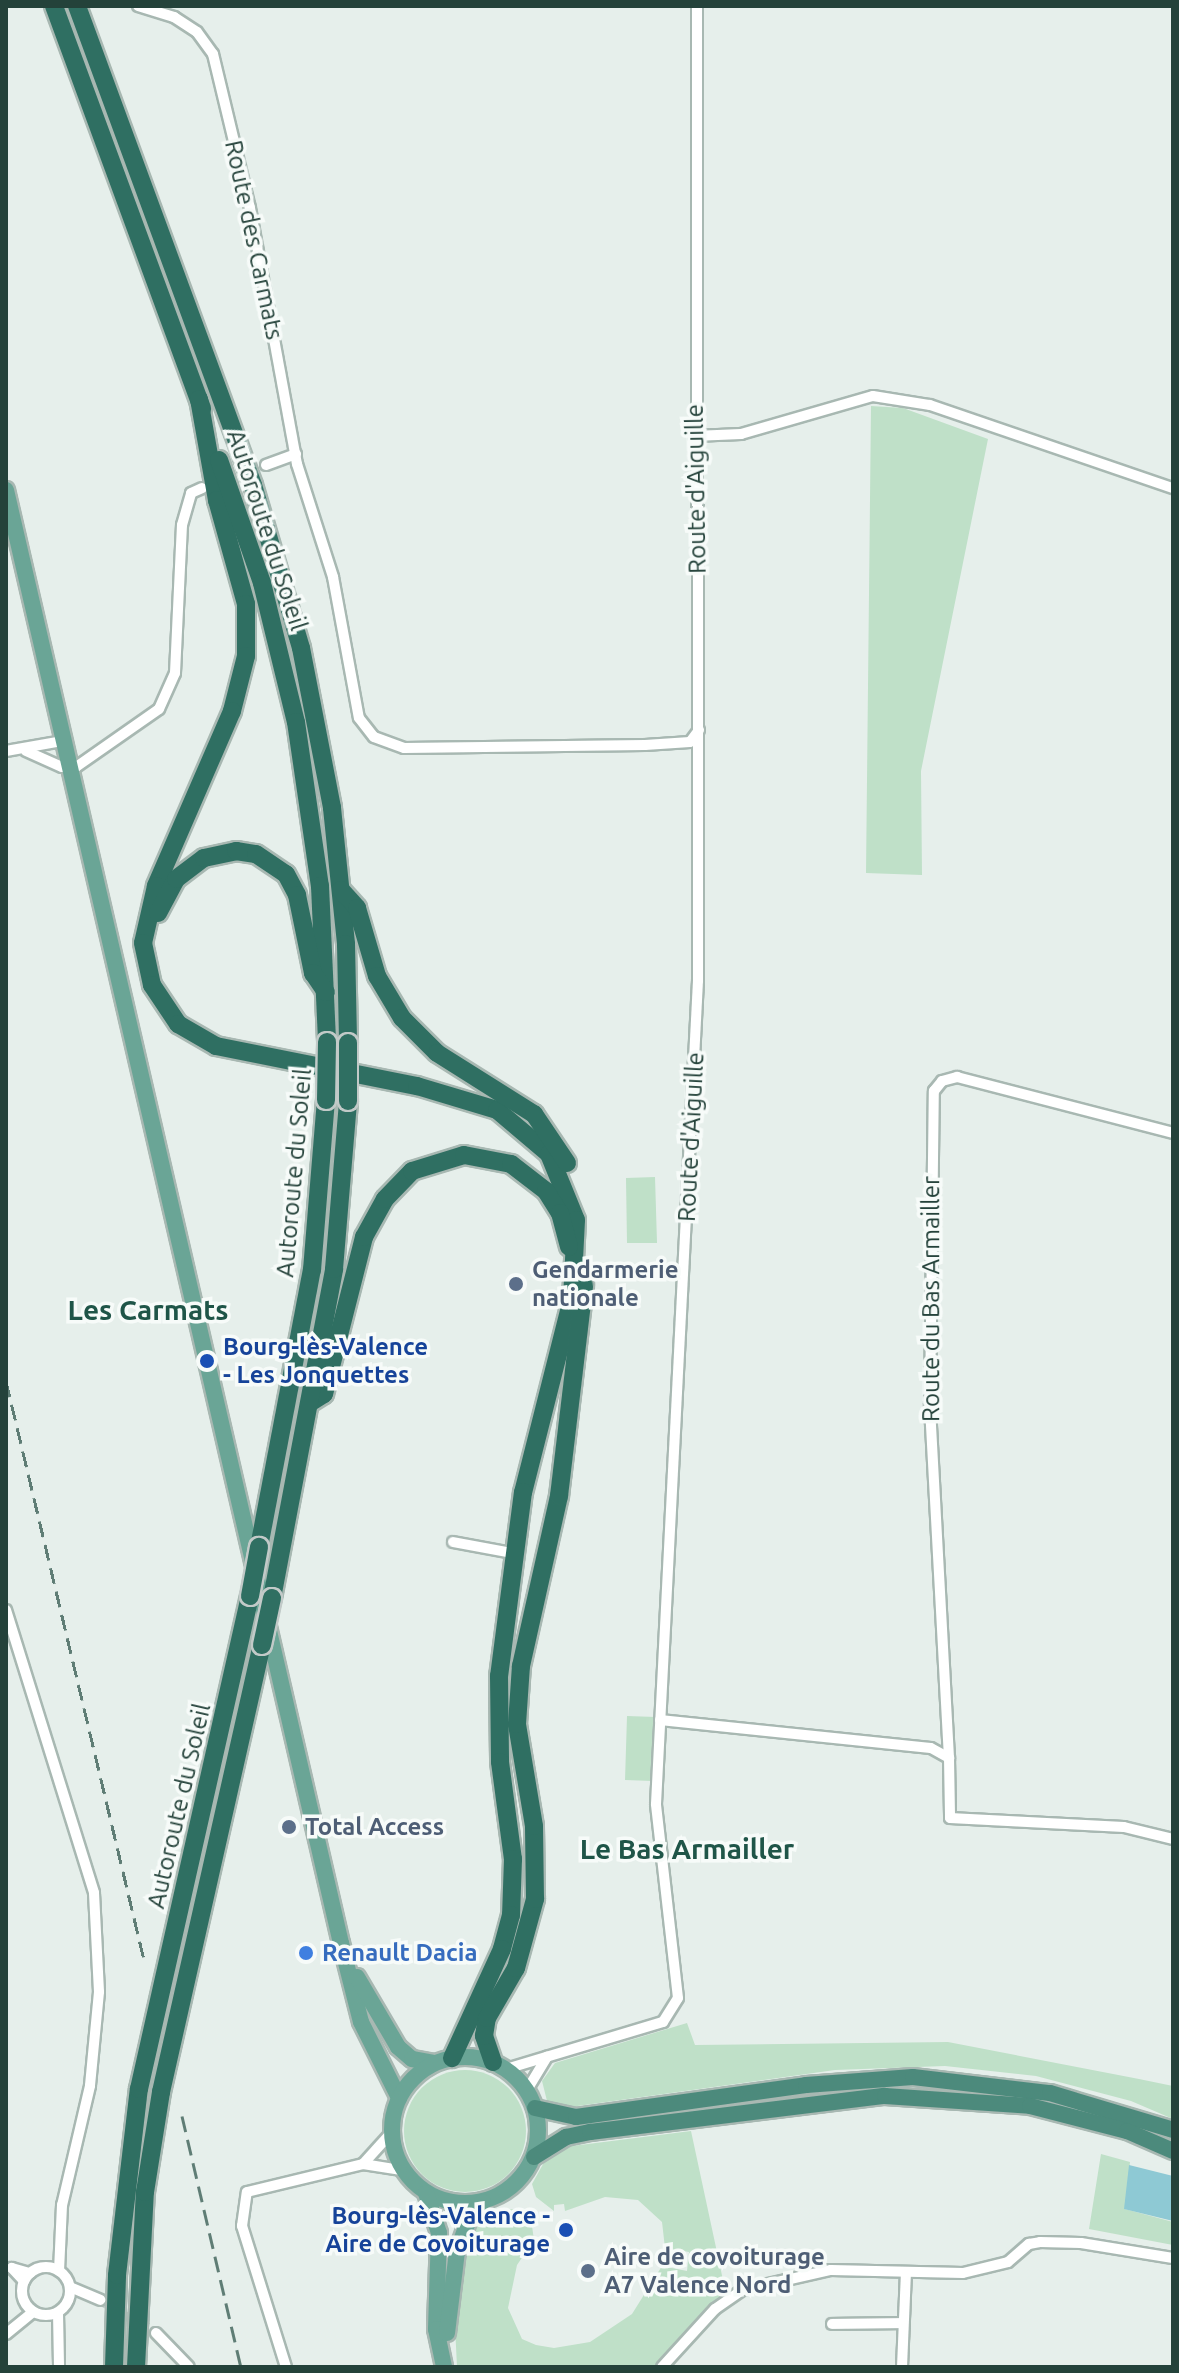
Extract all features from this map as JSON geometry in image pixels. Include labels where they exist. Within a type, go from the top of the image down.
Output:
[{"type":"highway","name":"Autoroute du Soleil","points":[[54,6],[199,399],[281,653],[311,812],[327,993],[326,1100],[312,1270],[250,1596],[139,2089],[117,2275],[114,2367]]},
{"type":"highway","name":"Autoroute du Soleil","points":[[77,6],[282,577],[317,718],[341,890],[348,1043],[348,1101],[338,1231],[311,1402],[262,1645],[161,2092],[145,2192],[136,2367]]},
{"type":"highway","points":[[199,399],[217,500],[246,604],[246,656],[232,711],[149,909],[143,943],[152,985],[178,1024],[216,1046],[450,1094],[517,1122],[549,1154],[576,1220],[572,1299],[512,1553],[499,1676],[500,1762],[513,1859],[511,1915],[502,1949],[443,2060]]},
{"type":"highway","points":[[327,993],[313,973],[297,895],[274,864],[256,854],[218,853],[190,867],[166,893],[151,940],[153,958],[165,995],[193,1026],[236,1045],[423,1080],[487,1098],[530,1123],[569,1166]]},
{"type":"highway","points":[[341,890],[357,908],[377,976],[402,1018],[437,1053],[534,1114],[569,1166],[585,1215],[587,1249],[580,1338],[559,1496],[521,1666],[517,1724],[534,1826],[535,1899],[516,1968],[487,2018],[484,2036],[499,2066]]},
{"type":"highway","points":[[311,1402],[324,1394],[364,1237],[376,1214],[412,1171],[447,1156],[499,1160],[530,1175],[546,1191],[560,1213],[569,1249],[562,1334]]},
{"type":"highway","points":[[535,2108],[576,2117],[806,2085],[913,2077],[1050,2093],[1173,2130]]},
{"type":"highway","points":[[534,2157],[566,2137],[590,2132],[885,2096],[1030,2106],[1127,2131],[1173,2151]]},
{"type":"main road","points":[[6,490],[326,1884],[361,2022],[399,2098]]},
{"type":"main road","points":[[341,1943],[377,2019],[398,2047],[412,2059],[499,2066],[527,2090],[535,2108],[539,2133],[534,2157],[512,2186],[483,2202],[469,2219],[457,2252],[446,2318],[445,2367]]},
{"type":"main road","points":[[443,2060],[412,2078],[399,2098],[391,2133],[402,2170],[426,2193],[463,2204],[483,2202]]},
{"type":"main road","points":[[426,2193],[439,2233],[436,2329],[445,2367]]},
{"type":"street","name":"Route des Carmats","points":[[138,6],[174,17],[197,32],[213,54],[250,208],[296,454],[333,577],[359,718],[374,737],[404,748],[645,745],[690,742],[699,730]]},
{"type":"street","name":"Route d'Aiguille","points":[[499,2066],[651,2027],[676,2007],[677,1967],[658,1843],[660,1720],[698,981],[699,730],[694,436],[697,6]]},
{"type":"street","points":[[694,436],[741,434],[873,396],[930,405],[1173,488]]},
{"type":"street","points":[[266,465],[296,454]]},
{"type":"street","points":[[26,751],[69,768],[90,760],[159,709],[175,673],[182,525],[191,493],[202,488]]},
{"type":"street","points":[[6,751],[26,751],[63,741]]},
{"type":"street","name":"Route du Bas Armailler","points":[[949,1758],[930,1404],[934,1091],[942,1081],[957,1077],[1173,1133]]},
{"type":"street","points":[[453,1542],[512,1553]]},
{"type":"street","points":[[6,1610],[94,1893],[99,1992],[90,2086],[57,2246],[47,2267],[27,2277]]},
{"type":"street","points":[[660,1720],[931,1748],[949,1758],[950,1818],[1124,1827],[1173,1839]]},
{"type":"street","points":[[527,2090],[548,2055]]},
{"type":"street","points":[[363,2164],[391,2133]]},
{"type":"street","points":[[286,2367],[242,2226],[247,2192],[363,2164],[402,2170]]},
{"type":"street","points":[[662,2367],[715,2309],[742,2290],[783,2284],[831,2270],[906,2273],[989,2269],[1040,2242],[1081,2243],[1173,2258]]},
{"type":"street","points":[[57,2246],[59,2271],[70,2293]]},
{"type":"street","points":[[9,2265],[27,2277]]},
{"type":"street","points":[[47,2267],[59,2271]]},
{"type":"street","points":[[902,2367],[906,2273]]},
{"type":"street","points":[[10,2331],[30,2309],[27,2277]]},
{"type":"street","points":[[70,2293],[100,2300]]},
{"type":"street","points":[[59,2367],[52,2314],[70,2293]]},
{"type":"street","points":[[30,2309],[52,2314]]},
{"type":"street","points":[[832,2324],[903,2323]]},
{"type":"street","points":[[156,2333],[189,2367]]},
{"type":"green space","points":[[871,406],[903,408],[988,439],[921,771],[922,875],[866,873]]},
{"type":"green space","points":[[655,1177],[657,1243],[627,1243],[626,1178]]},
{"type":"green space","points":[[627,1716],[656,1717],[653,1781],[625,1780]]},
{"type":"green space","points":[[687,2023],[695,2045],[948,2042],[1139,2079],[1173,2086],[1173,2119],[1131,2101],[1036,2076],[945,2066],[835,2070],[563,2108],[547,2101],[542,2081],[555,2063]]},
{"type":"green space","points":[[465,2070],[488,2074],[508,2088],[522,2108],[526,2131],[522,2154],[508,2174],[488,2188],[465,2192],[442,2188],[422,2174],[408,2154],[404,2131],[408,2108],[422,2088],[442,2074]]},
{"type":"green space","points":[[691,2131],[726,2294],[655,2367],[457,2367],[454,2306],[468,2236],[486,2211],[517,2209],[532,2226],[534,2240],[517,2265],[508,2308],[522,2339],[536,2345],[554,2348],[590,2342],[632,2314],[662,2266],[687,2271],[689,2252],[665,2248],[662,2222],[638,2200],[605,2197],[565,2211],[564,2204],[554,2205],[554,2211],[536,2197],[532,2184],[547,2157],[564,2147]]},
{"type":"green space","points":[[1101,2154],[1130,2162],[1125,2209],[1173,2222],[1173,2245],[1089,2229]]},
{"type":"water","points":[[1129,2165],[1173,2176],[1173,2221],[1124,2209]]},
{"type":"tunnel","points":[[100,2300],[156,2333]]},
{"type":"railway","points":[[6,1381],[144,1960]]},
{"type":"railway","points":[[182,2116],[241,2367]]},
{"type":"place","name":"Gendarmerie nationale","points":[[516,1284]]},
{"type":"place","name":"Bourg-lès-Valence - Les Jonquettes","points":[[207,1361]]},
{"type":"place","name":"Total Access","points":[[289,1827]]},
{"type":"place","name":"Renault Dacia","points":[[306,1953]]},
{"type":"place","name":"Bourg-lès-Valence - Aire de Covoiturage","points":[[566,2230]]},
{"type":"place","name":"Aire de covoiturage A7 Valence Nord","points":[[588,2271]]},
{"type":"district","name":"Les Carmats","points":[[148,1310]]},
{"type":"district","name":"Le Bas Armailler","points":[[687,1849]]}]
